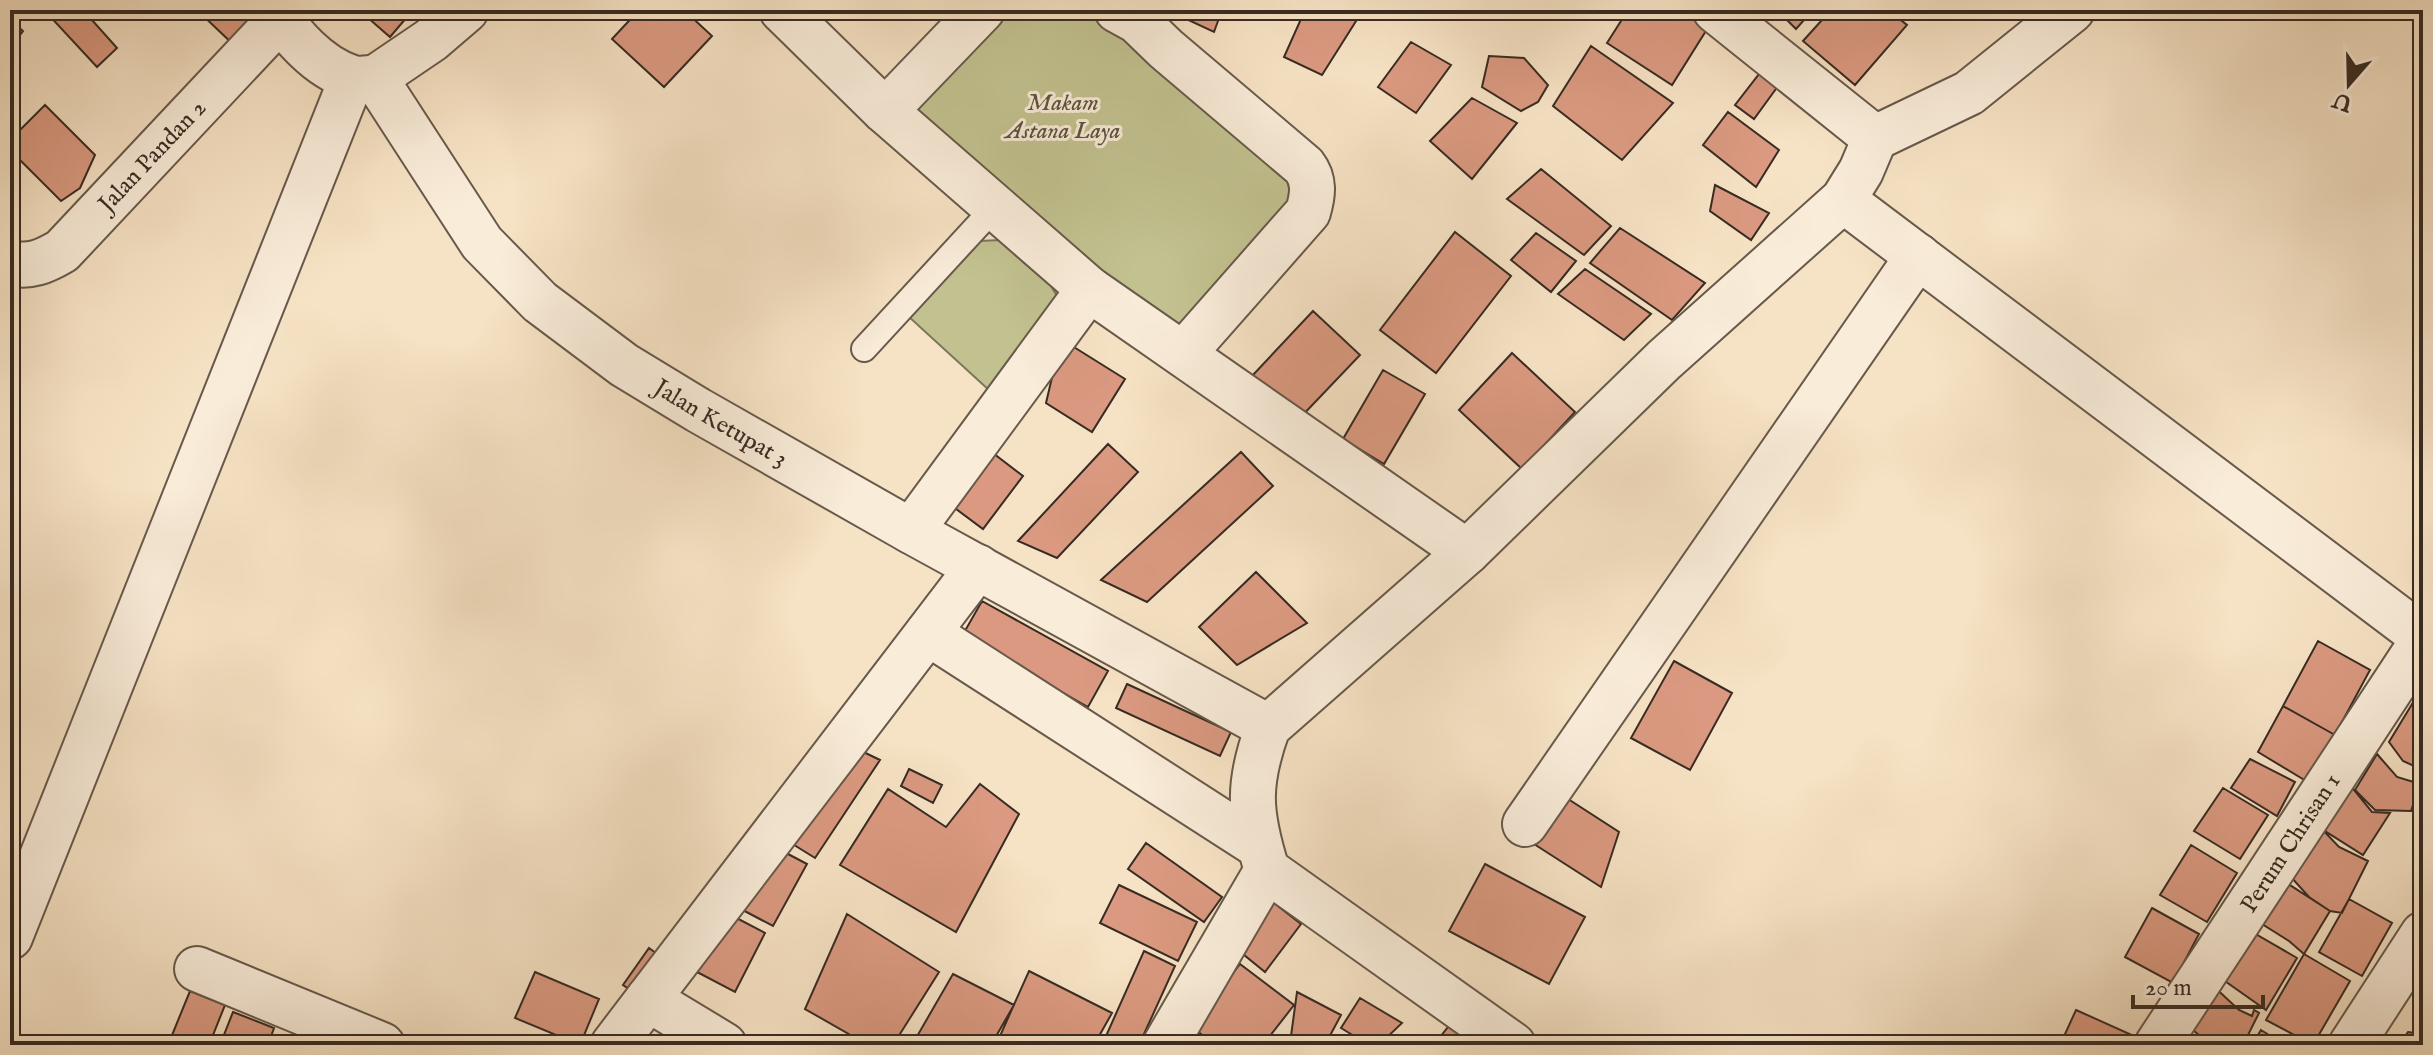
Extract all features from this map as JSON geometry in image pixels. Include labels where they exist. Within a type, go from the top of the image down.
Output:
[{"type":"street","points":[[10,937],[363,78],[431,40],[466,10]]},
{"type":"street","points":[[782,10],[885,111],[1089,289],[1467,552]]},
{"type":"street","points":[[885,111],[982,10]]},
{"type":"street","points":[[1117,10],[1137,21],[1304,166],[1312,180],[1308,212],[1183,354]]},
{"type":"street","points":[[1715,10],[1875,138]]},
{"type":"street","points":[[1165,1045],[1263,858],[1252,811],[1252,783],[1268,727],[1467,552],[1664,360],[1843,200],[1861,171],[1875,138],[1969,93],[2072,10]]},
{"type":"street","name":"Jalan Ketupat 3","points":[[276,14],[299,41],[325,64],[363,78],[482,243],[540,302],[624,365],[911,531],[1268,727]]},
{"type":"street","name":"Jalan Pandan 2","points":[[10,263],[23,266],[43,262],[62,251],[276,14]]},
{"type":"street","points":[[1843,200],[2423,638]]},
{"type":"street","points":[[1525,824],[1918,256]]},
{"type":"street","points":[[911,531],[1089,289]]},
{"type":"street","points":[[613,1045],[978,567]]},
{"type":"street","points":[[928,633],[1263,858],[1513,1045]]},
{"type":"street","name":"Perum Chrisan 1","points":[[2157,1045],[2423,638]]},
{"type":"street","points":[[2351,1045],[2423,934]]},
{"type":"street","points":[[197,969],[382,1045]]},
{"type":"street","points":[[648,999],[724,1045]]},
{"type":"lane","points":[[864,349],[994,208]]},
{"type":"green space","name":"Makam Astana Laya","points":[[993,10],[1090,10],[1125,30],[1300,190],[1170,335],[910,124],[911,87]]},
{"type":"green space","points":[[1001,240],[1040,267],[1057,296],[990,391],[908,316],[979,241]]},
{"type":"building","points":[[83,10],[117,48],[97,67],[45,11]]},
{"type":"building","points":[[197,10],[252,10],[262,19],[236,47]]},
{"type":"building","points":[[359,10],[413,10],[390,37]]},
{"type":"building","points":[[639,10],[684,10],[712,36],[664,87],[612,39]]},
{"type":"building","points":[[1167,10],[1222,10],[1214,32]]},
{"type":"building","points":[[1305,10],[1363,10],[1322,75],[1284,57]]},
{"type":"building","points":[[1628,10],[1684,10],[1709,26],[1672,85],[1607,43]]},
{"type":"building","points":[[1777,10],[1813,10],[1796,29]]},
{"type":"building","points":[[1831,10],[1888,10],[1907,25],[1855,85],[1803,41]]},
{"type":"building","points":[[10,19],[23,31],[10,48]]},
{"type":"building","points":[[1411,42],[1451,65],[1416,113],[1378,87]]},
{"type":"building","points":[[1591,46],[1673,103],[1622,160],[1553,106]]},
{"type":"building","points":[[1489,56],[1524,58],[1548,85],[1538,102],[1521,111],[1482,87]]},
{"type":"building","points":[[1763,69],[1781,82],[1754,119],[1735,105]]},
{"type":"building","points":[[1472,98],[1517,123],[1472,179],[1430,141]]},
{"type":"building","points":[[45,105],[95,155],[80,188],[61,201],[10,150],[10,140]]},
{"type":"building","points":[[1728,112],[1779,150],[1756,187],[1703,145]]},
{"type":"building","points":[[1541,169],[1611,226],[1584,255],[1507,199]]},
{"type":"building","points":[[1715,185],[1769,213],[1751,240],[1710,211]]},
{"type":"building","points":[[1620,228],[1705,283],[1672,320],[1590,263]]},
{"type":"building","points":[[1455,232],[1511,276],[1436,373],[1380,330]]},
{"type":"building","points":[[1536,233],[1576,261],[1551,292],[1511,260]]},
{"type":"building","points":[[1585,269],[1651,314],[1624,340],[1558,294]]},
{"type":"building","points":[[1313,311],[1360,355],[1298,420],[1252,376]]},
{"type":"building","points":[[1061,339],[1125,379],[1092,432],[1046,403]]},
{"type":"building","points":[[1512,353],[1575,412],[1522,469],[1459,410]]},
{"type":"building","points":[[1383,370],[1425,394],[1384,464],[1343,439]]},
{"type":"building","points":[[1108,444],[1138,472],[1057,558],[1018,541]]},
{"type":"building","points":[[989,450],[1023,476],[983,529],[948,503]]},
{"type":"building","points":[[1241,452],[1273,486],[1147,602],[1101,580]]},
{"type":"building","points":[[1256,572],[1307,623],[1237,665],[1199,627]]},
{"type":"building","points":[[982,601],[1108,671],[1088,707],[962,636]]},
{"type":"building","points":[[2318,641],[2370,670],[2335,735],[2283,706]]},
{"type":"building","points":[[1674,661],[1732,693],[1690,770],[1631,738]]},
{"type":"building","points":[[1127,684],[1231,732],[1220,756],[1116,708]]},
{"type":"building","points":[[2423,686],[2423,770],[2403,761],[2389,742]]},
{"type":"building","points":[[2283,706],[2335,735],[2306,781],[2258,752]]},
{"type":"building","points":[[849,745],[880,760],[815,858],[783,838]]},
{"type":"building","points":[[2377,754],[2397,777],[2420,784],[2411,811],[2375,810],[2355,790]]},
{"type":"building","points":[[2250,759],[2295,782],[2277,816],[2231,788]]},
{"type":"building","points":[[909,769],[942,785],[933,803],[901,786]]},
{"type":"building","points":[[2346,780],[2372,812],[2390,813],[2363,855],[2325,831]]},
{"type":"building","points":[[980,784],[1019,814],[956,932],[840,865],[888,789],[946,827]]},
{"type":"building","points":[[2223,788],[2268,815],[2240,859],[2194,831]]},
{"type":"building","points":[[1565,797],[1619,832],[1601,887],[1534,844]]},
{"type":"building","points":[[2319,826],[2339,847],[2368,861],[2342,913],[2330,911],[2309,897],[2281,866]]},
{"type":"building","points":[[1146,843],[1222,897],[1204,922],[1128,869]]},
{"type":"building","points":[[771,845],[807,864],[773,926],[737,907]]},
{"type":"building","points":[[2191,845],[2237,873],[2207,922],[2160,895]]},
{"type":"building","points":[[1485,864],[1585,917],[1549,984],[1449,931]]},
{"type":"building","points":[[2279,878],[2330,911],[2304,954],[2254,919]]},
{"type":"building","points":[[1119,885],[1197,922],[1178,961],[1100,923]]},
{"type":"building","points":[[2349,899],[2392,923],[2362,976],[2319,952]]},
{"type":"building","points":[[1274,903],[1301,924],[1265,972],[1238,950]]},
{"type":"building","points":[[2152,908],[2199,934],[2173,983],[2125,957]]},
{"type":"building","points":[[727,913],[765,933],[735,992],[697,972]]},
{"type":"building","points":[[847,914],[939,972],[893,1045],[868,1045],[805,1009]]},
{"type":"building","points":[[2247,929],[2297,958],[2266,1010],[2215,974]]},
{"type":"building","points":[[649,948],[664,959],[639,996],[623,985]]},
{"type":"building","points":[[1144,951],[1175,966],[1139,1045],[1102,1045]]},
{"type":"building","points":[[2304,954],[2350,981],[2313,1045],[2266,1020]]},
{"type":"building","points":[[1240,964],[1294,1005],[1263,1045],[1215,1045],[1192,1027]]},
{"type":"building","points":[[1029,971],[1112,1013],[1094,1045],[996,1045]]},
{"type":"building","points":[[535,972],[599,999],[580,1045],[515,1018]]},
{"type":"building","points":[[953,974],[1014,1005],[991,1045],[912,1045]]},
{"type":"building","points":[[2210,983],[2239,1010],[2252,1016],[2254,1010],[2259,1013],[2243,1045],[2210,1045],[2192,1029]]},
{"type":"building","points":[[190,991],[225,1005],[209,1045],[168,1045]]},
{"type":"building","points":[[1297,992],[1341,1015],[1325,1045],[1309,1045],[1291,1036]]},
{"type":"building","points":[[1360,998],[1402,1023],[1379,1045],[1369,1045],[1341,1028]]},
{"type":"building","points":[[2076,1010],[2134,1036],[2130,1045],[2060,1045]]},
{"type":"building","points":[[233,1012],[274,1028],[268,1045],[220,1045]]},
{"type":"building","points":[[1458,1014],[1477,1028],[1464,1045],[1434,1045]]},
{"type":"building","points":[[2261,1030],[2285,1045],[2252,1045]]},
{"type":"building","points":[[2408,1032],[2420,1034],[2423,1045],[2399,1045]]}]
